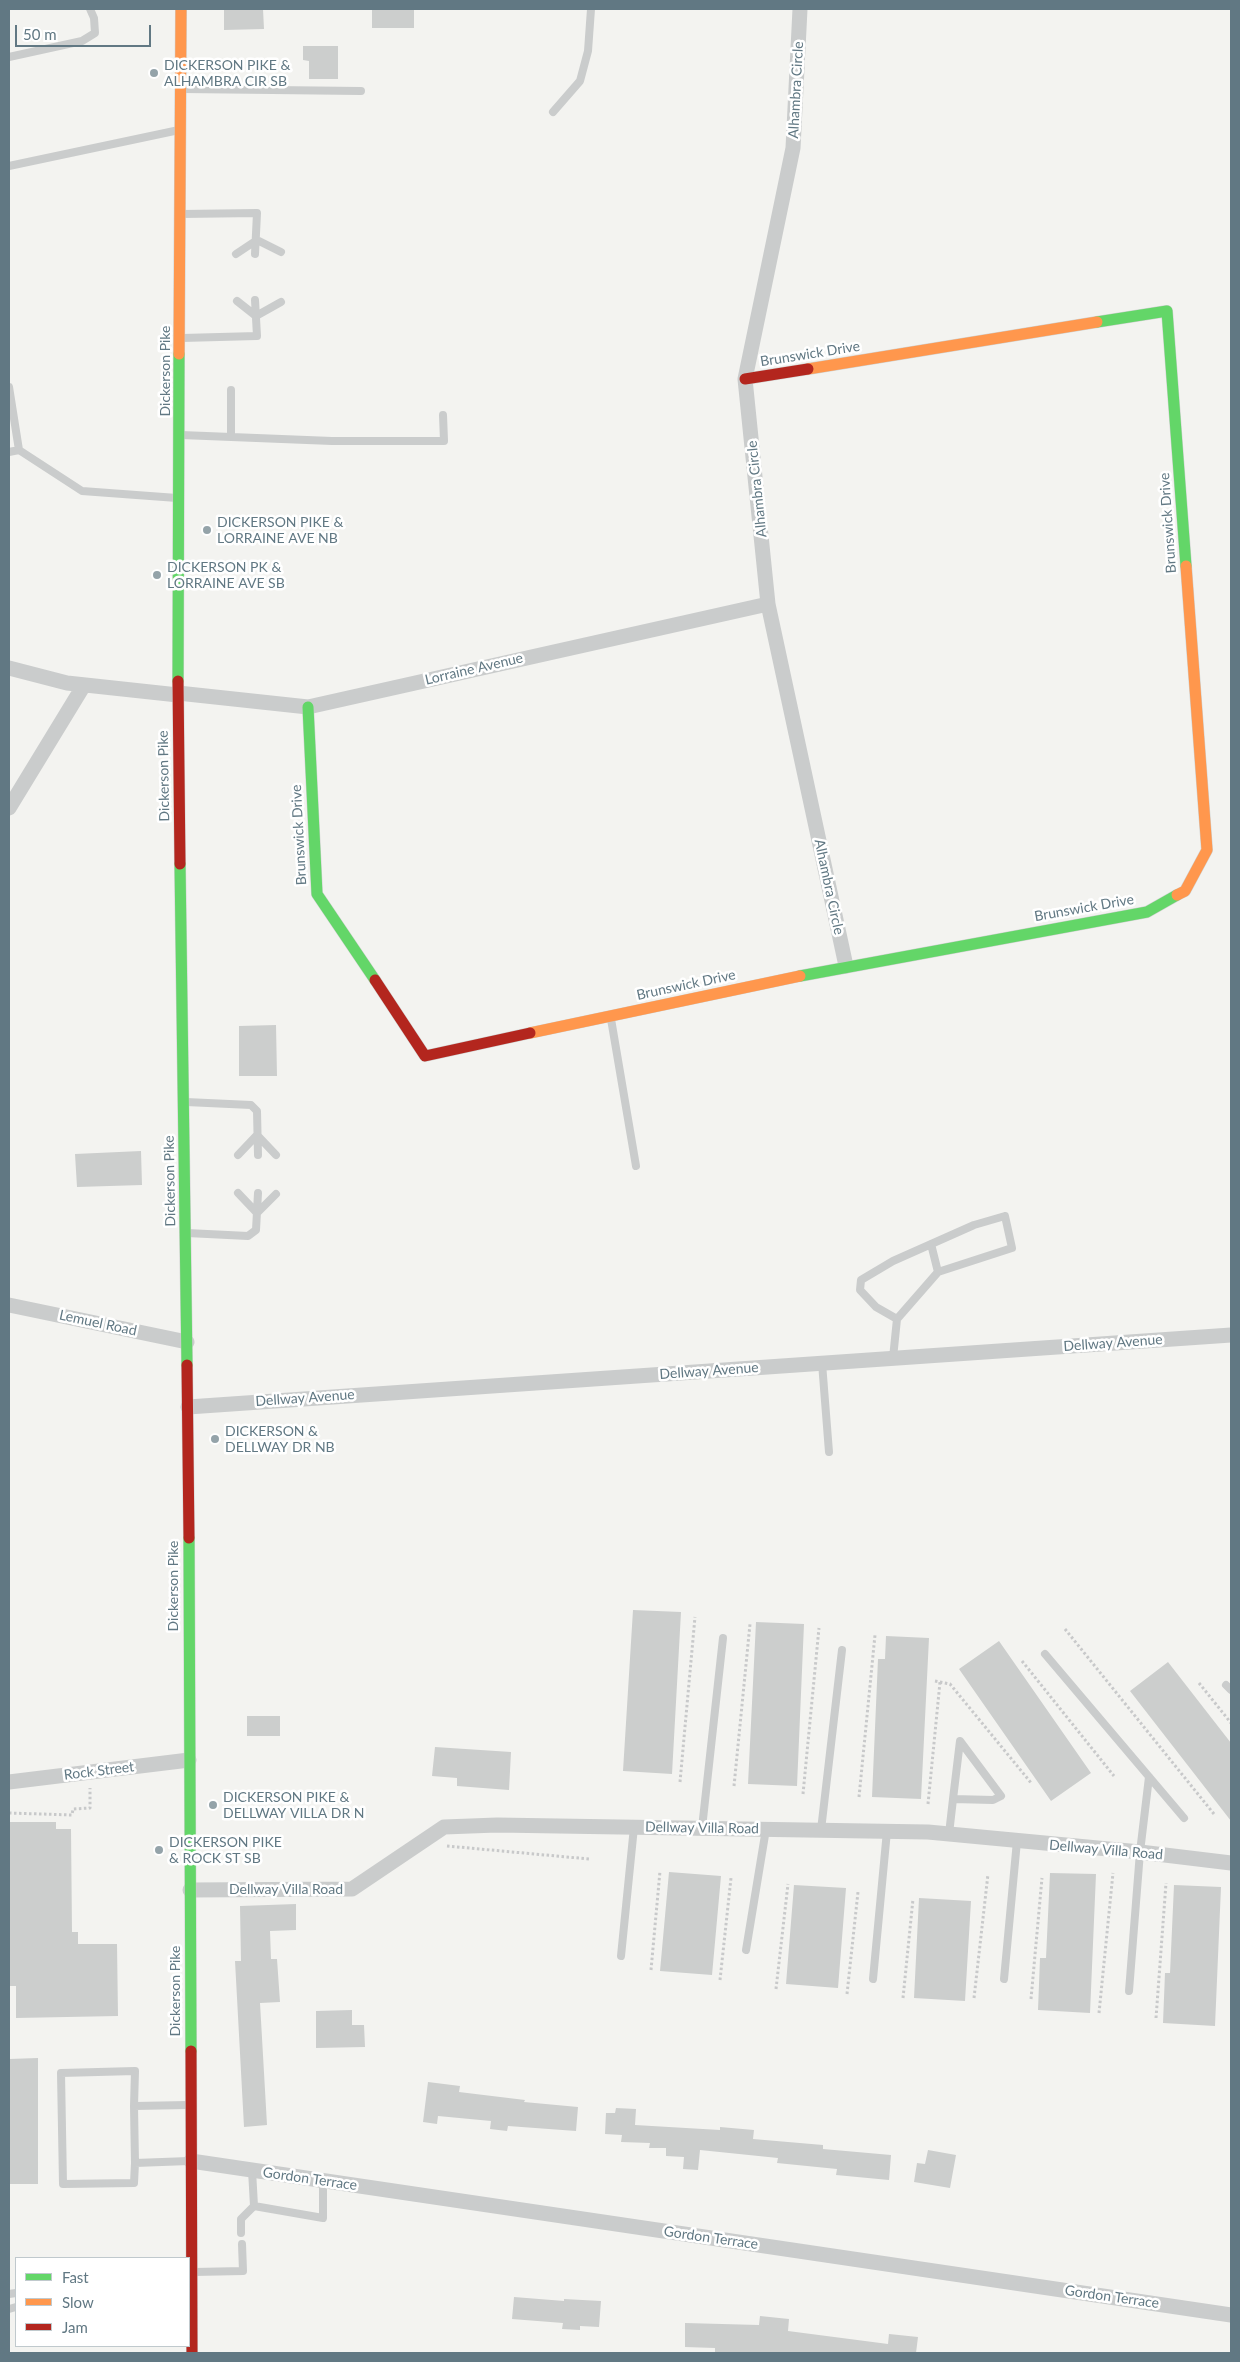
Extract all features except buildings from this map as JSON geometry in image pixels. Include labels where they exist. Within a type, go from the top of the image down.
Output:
[{"type":"main road","name":"Dickerson Pike","points":[[181,9],[178,694],[188,1406],[192,2353]]},
{"type":"main road","name":"Brunswick Drive","points":[[308,706],[317,894],[424,1056],[846,966],[1146,912],[1185,891],[1207,850],[1167,311],[746,379]]},
{"type":"street","name":"Alhambra Circle","points":[[800,9],[793,148],[746,379],[768,604],[846,966]]},
{"type":"street","name":"Lorraine Avenue","points":[[9,668],[67,683],[308,706],[768,604]]},
{"type":"street","points":[[9,808],[84,685]]},
{"type":"street","name":"Lemuel Road","points":[[9,1304],[187,1342]]},
{"type":"street","name":"Dellway Avenue","points":[[188,1406],[1231,1335]]},
{"type":"street","name":"Rock Street","points":[[9,1782],[189,1760]]},
{"type":"street","name":"Dellway Villa Road","points":[[190,1890],[352,1889],[444,1827],[497,1825],[949,1834],[1140,1852],[1231,1863]]},
{"type":"street","name":"Gordon Terrace","points":[[190,2161],[1231,2315]]},
{"type":"lane","points":[[9,57],[82,41],[95,33],[94,18],[90,9]]},
{"type":"lane","points":[[552,112],[580,81],[588,52],[592,9]]},
{"type":"lane","points":[[180,89],[361,91]]},
{"type":"lane","points":[[9,166],[180,130]]},
{"type":"lane","points":[[180,214],[257,213],[255,254]]},
{"type":"lane","points":[[257,240],[281,252]]},
{"type":"lane","points":[[236,254],[257,240]]},
{"type":"lane","points":[[236,300],[256,316]]},
{"type":"lane","points":[[180,338],[257,336],[255,300]]},
{"type":"lane","points":[[256,316],[281,302]]},
{"type":"lane","points":[[9,387],[19,450]]},
{"type":"lane","points":[[231,390],[231,437]]},
{"type":"lane","points":[[179,435],[332,441],[444,441],[443,415]]},
{"type":"lane","points":[[9,452],[19,450],[82,490],[179,498]]},
{"type":"lane","points":[[610,1017],[636,1166]]},
{"type":"lane","points":[[184,1102],[251,1105],[257,1111],[258,1155]]},
{"type":"lane","points":[[238,1155],[258,1135]]},
{"type":"lane","points":[[258,1135],[276,1155]]},
{"type":"lane","points":[[238,1193],[256,1213]]},
{"type":"lane","points":[[185,1233],[248,1236],[256,1230],[258,1193]]},
{"type":"lane","points":[[256,1213],[276,1194]]},
{"type":"lane","points":[[893,1358],[897,1319],[938,1272],[1012,1248],[1005,1216],[974,1225],[931,1244],[894,1261],[861,1280],[860,1290],[876,1307],[897,1319]]},
{"type":"lane","points":[[931,1244],[938,1272]]},
{"type":"lane","points":[[822,1363],[829,1452]]},
{"type":"lane","points":[[702,1828],[723,1638]]},
{"type":"lane","points":[[821,1830],[842,1650]]},
{"type":"lane","points":[[1045,1654],[1184,1818]]},
{"type":"lane","points":[[949,1834],[954,1790],[960,1741],[1001,1796],[993,1800],[953,1799]]},
{"type":"lane","points":[[1129,1991],[1140,1852],[1150,1777]]},
{"type":"lane","points":[[621,1956],[634,1827]]},
{"type":"lane","points":[[746,1950],[766,1829]]},
{"type":"lane","points":[[873,1980],[887,1832]]},
{"type":"lane","points":[[1004,1979],[1016,1841]]},
{"type":"lane","points":[[135,2071],[135,2163],[134,2182],[63,2184],[61,2073],[135,2071]]},
{"type":"lane","points":[[134,2106],[190,2105]]},
{"type":"lane","points":[[135,2163],[190,2161]]},
{"type":"lane","points":[[241,2233],[241,2219],[254,2206],[252,2170]]},
{"type":"lane","points":[[254,2206],[323,2218],[323,2181]]},
{"type":"lane","points":[[191,2275],[243,2271],[242,2244]]},
{"type":"path","points":[[680,1782],[695,1616]]},
{"type":"path","points":[[734,1786],[750,1624]]},
{"type":"path","points":[[803,1794],[819,1628]]},
{"type":"path","points":[[1065,1629],[1214,1814]]},
{"type":"path","points":[[859,1797],[875,1635]]},
{"type":"path","points":[[1022,1661],[1114,1776]]},
{"type":"path","points":[[935,1681],[950,1684],[1032,1784]]},
{"type":"path","points":[[928,1804],[940,1682]]},
{"type":"path","points":[[1199,1683],[1231,1722]]},
{"type":"path","points":[[9,1813],[72,1815],[73,1809],[90,1808],[90,1786]]},
{"type":"path","points":[[447,1846],[589,1859]]},
{"type":"path","points":[[651,1970],[660,1871]]},
{"type":"path","points":[[1098,2013],[1113,1873]]},
{"type":"path","points":[[974,1998],[988,1874]]},
{"type":"path","points":[[720,1980],[731,1878]]},
{"type":"path","points":[[1031,1999],[1042,1878]]},
{"type":"path","points":[[1156,2018],[1166,1883]]},
{"type":"path","points":[[776,1989],[788,1884]]},
{"type":"path","points":[[847,1994],[858,1892]]},
{"type":"path","points":[[903,1998],[912,1899]]},
{"type":"traffic: fast","points":[[1097,322],[1167,311],[1186,566]]},
{"type":"traffic: fast","points":[[178,681],[179,354]]},
{"type":"traffic: fast","points":[[308,707],[317,894],[375,980]]},
{"type":"traffic: fast","points":[[180,864],[187,1365]]},
{"type":"traffic: fast","points":[[800,976],[1147,912],[1177,895]]},
{"type":"traffic: fast","points":[[189,1538],[191,2051]]},
{"type":"traffic: slow","points":[[179,354],[181,9]]},
{"type":"traffic: slow","points":[[808,369],[1097,322]]},
{"type":"traffic: slow","points":[[1177,895],[1185,891],[1207,850],[1186,566]]},
{"type":"traffic: slow","points":[[530,1033],[800,976]]},
{"type":"traffic: jam","points":[[745,379],[808,369]]},
{"type":"traffic: jam","points":[[178,681],[180,864]]},
{"type":"traffic: jam","points":[[375,980],[425,1056],[530,1033]]},
{"type":"traffic: jam","points":[[187,1365],[189,1538]]},
{"type":"traffic: jam","points":[[191,2051],[192,2353]]},
{"type":"place","name":"DICKERSON PIKE & ALHAMBRA CIR SB","points":[[154,73]]},
{"type":"place","name":"DICKERSON PIKE & LORRAINE AVE NB","points":[[207,530]]},
{"type":"place","name":"DICKERSON PK & LORRAINE AVE SB","points":[[157,575]]},
{"type":"place","name":"DICKERSON & DELLWAY DR NB","points":[[215,1439]]},
{"type":"place","name":"DICKERSON PIKE & DELLWAY VILLA DR N","points":[[213,1805]]},
{"type":"place","name":"DICKERSON PIKE & ROCK ST SB","points":[[159,1850]]}]
